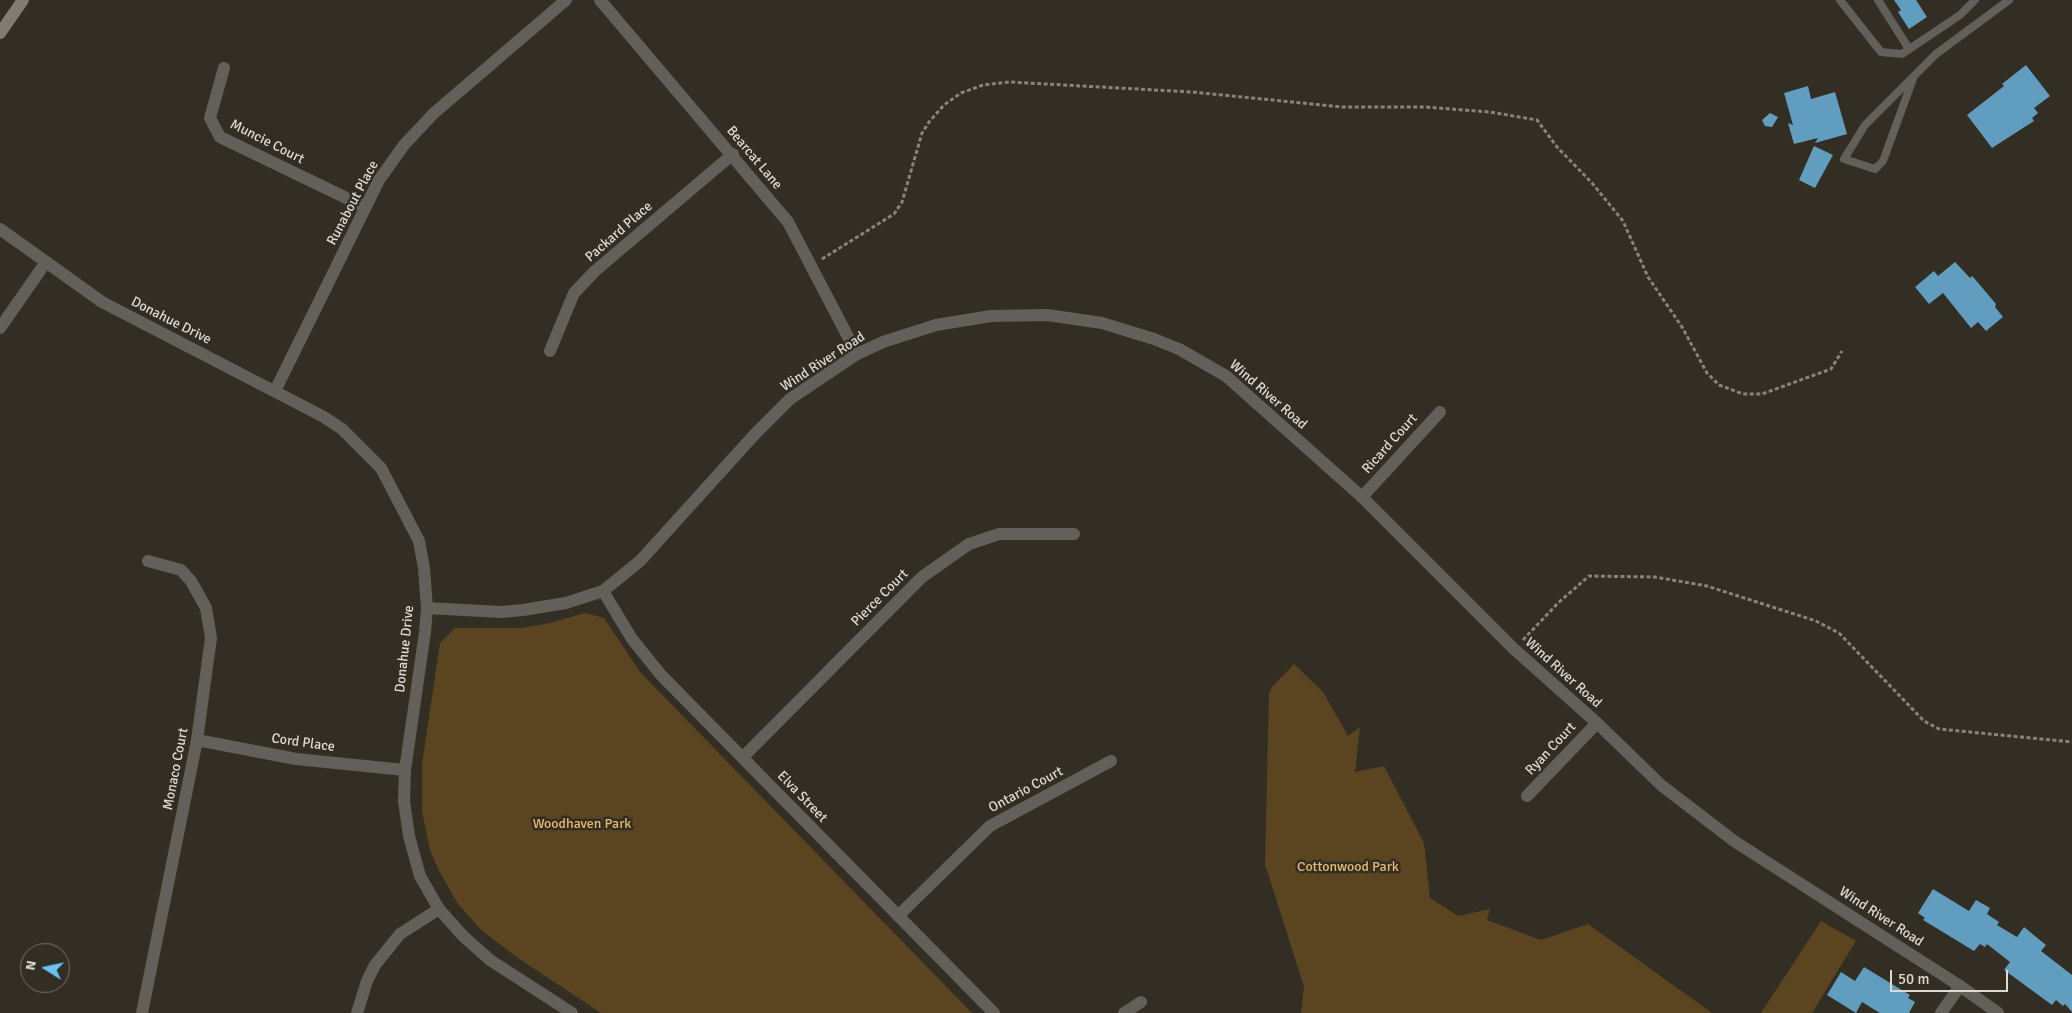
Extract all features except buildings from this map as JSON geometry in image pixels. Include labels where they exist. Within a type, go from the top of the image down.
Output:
[{"type":"main road","points":[[0,34],[23,0]]},
{"type":"street","name":"Runabout Place","points":[[275,391],[379,180],[404,145],[433,114],[566,0]]},
{"type":"street","name":"Bearcat Lane","points":[[600,0],[733,154],[788,222],[858,354]]},
{"type":"street","name":"Muncie Court","points":[[224,68],[210,118],[220,137],[365,207]]},
{"type":"street","name":"Packard Place","points":[[550,351],[574,293],[595,271],[733,154]]},
{"type":"street","name":"Donahue Drive","points":[[0,229],[102,302],[275,391],[342,429],[381,468],[419,541],[424,568],[426,608],[405,770],[404,801],[409,836],[420,876],[440,909],[463,936],[490,960],[572,1013]]},
{"type":"street","points":[[0,328],[46,262]]},
{"type":"street","name":"Wind River Road","points":[[426,608],[501,612],[524,610],[566,603],[603,591],[640,560],[755,434],[790,399],[858,354],[883,342],[936,325],[992,316],[1057,316],[1102,323],[1128,330],[1179,349],[1226,376],[1362,497],[1514,649],[1596,723],[1660,785],[1734,841],[1960,986],[1998,1013]]},
{"type":"street","name":"Ricard Court","points":[[1362,497],[1440,412]]},
{"type":"street","name":"Pierce Court","points":[[743,757],[922,576],[969,544],[999,534],[1074,534]]},
{"type":"street","name":"Monaco Court","points":[[142,1013],[197,740],[211,638],[206,608],[192,581],[181,570],[148,561]]},
{"type":"street","name":"Elva Street","points":[[603,591],[632,639],[661,675],[994,1013]]},
{"type":"street","name":"Ryan Court","points":[[1527,796],[1596,723]]},
{"type":"street","name":"Cord Place","points":[[197,740],[296,759],[405,770]]},
{"type":"street","name":"Ontario Court","points":[[898,916],[990,826],[1111,761]]},
{"type":"street","points":[[357,1013],[364,990],[375,965],[400,934],[440,909]]},
{"type":"street","points":[[1941,1013],[1960,986]]},
{"type":"street","points":[[1124,1013],[1141,1002]]},
{"type":"lane","points":[[1840,0],[1881,52],[1902,54],[1960,15],[1975,0]]},
{"type":"lane","points":[[1878,0],[1909,49]]},
{"type":"lane","points":[[1914,76],[1883,161],[1875,169],[1844,159],[1865,125],[1914,76],[1936,54],[2009,0]]},
{"type":"path","points":[[811,266],[894,214],[902,202],[922,133],[929,122],[944,105],[962,93],[983,84],[1018,82],[1192,92],[1342,107],[1425,107],[1490,112],[1537,120],[1557,147],[1592,183],[1623,221],[1648,277],[1682,327],[1707,373],[1719,386],[1744,394],[1762,394],[1831,369],[1842,351]]},
{"type":"path","points":[[1514,649],[1558,603],[1589,576],[1655,577],[1707,586],[1816,621],[1839,633],[1924,721],[1939,729],[2072,742]]},
{"type":"green space","name":"Woodhaven Park","points":[[585,613],[604,618],[640,672],[972,1013],[601,1013],[515,956],[481,930],[458,904],[439,871],[430,850],[422,811],[422,764],[440,643],[455,628],[522,628],[550,623]]},
{"type":"green space","name":"Cottonwood Park","points":[[1294,664],[1323,692],[1348,736],[1360,727],[1355,772],[1384,766],[1424,843],[1430,898],[1458,916],[1490,909],[1487,920],[1541,940],[1588,924],[1712,1013],[1301,1013],[1304,987],[1265,864],[1269,694],[1271,688]]},
{"type":"green space","points":[[1821,921],[1856,941],[1812,1013],[1761,1013]]}]
